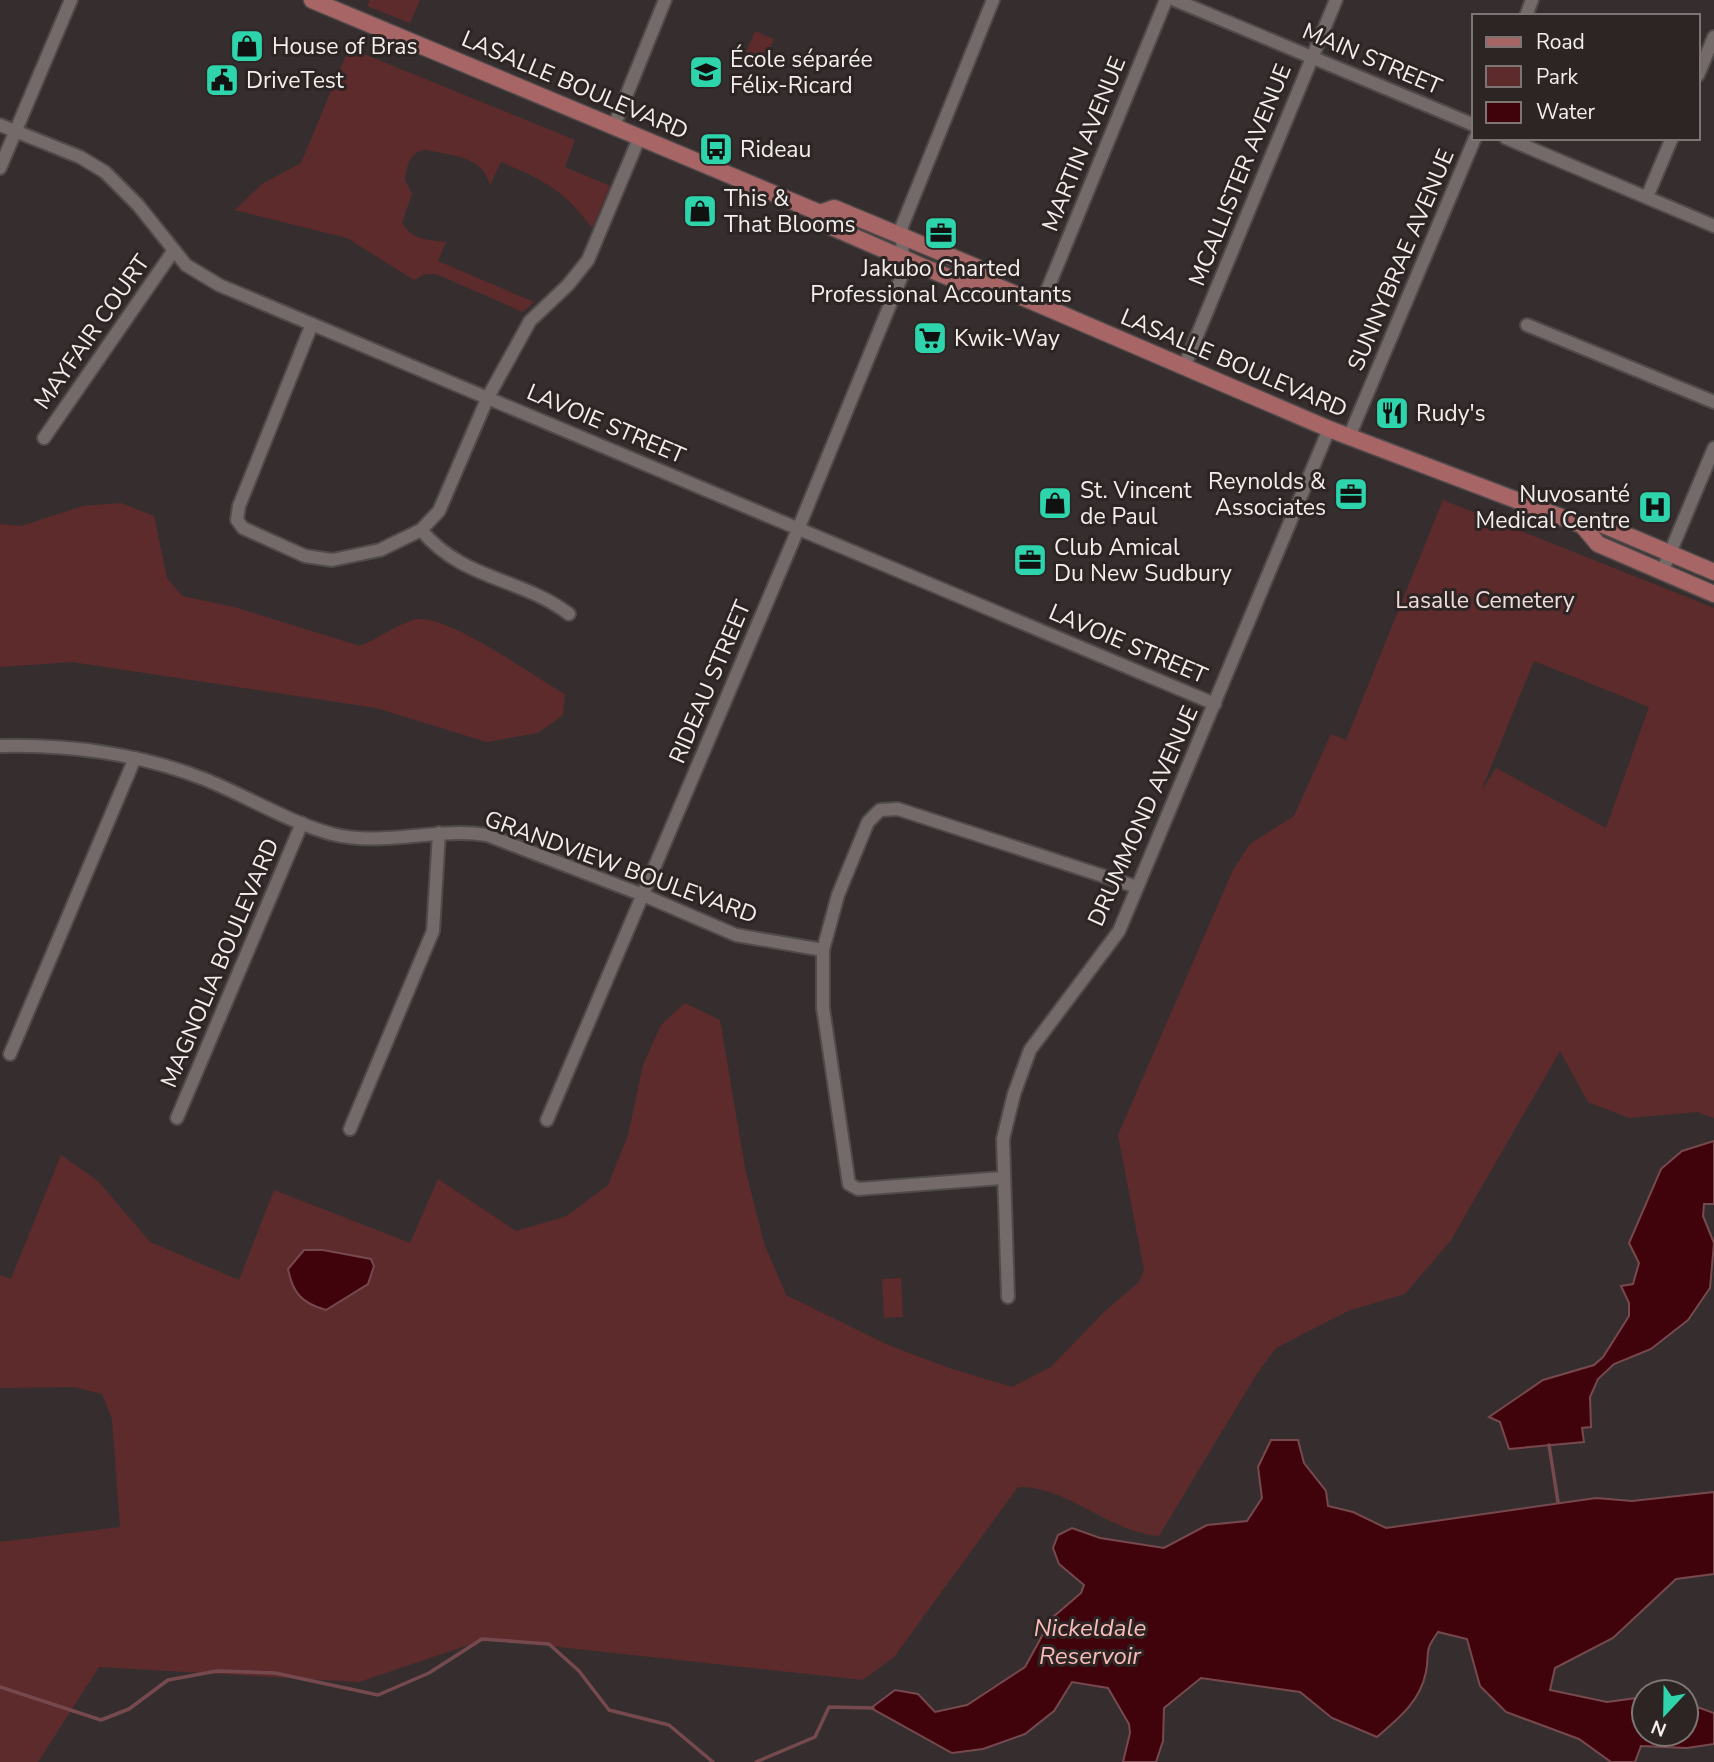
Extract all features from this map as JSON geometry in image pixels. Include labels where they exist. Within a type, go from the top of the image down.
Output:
[{"type":"main road","name":"LASALLE BOULEVARD","points":[[312,0],[820,213],[827,225],[970,286],[987,282]]},
{"type":"main road","name":"LASALLE BOULEVARD","points":[[820,213],[834,208],[903,236],[976,267],[987,282],[1329,429],[1582,525],[1598,544],[1714,594]]},
{"type":"main road","name":"LASALLE BOULEVARD","points":[[1582,525],[1596,522],[1714,572]]},
{"type":"street","points":[[0,168],[71,0]]},
{"type":"street","points":[[614,126],[665,0]]},
{"type":"street","name":"RIDEAU STREET","points":[[547,1120],[799,527],[903,273],[902,226],[993,0]]},
{"type":"street","name":"MARTIN AVENUE","points":[[1041,305],[1166,0]]},
{"type":"street","name":"MAIN STREET","points":[[1175,0],[1472,124]]},
{"type":"street","name":"MCALLISTER AVENUE","points":[[1184,367],[1336,0]]},
{"type":"street","points":[[1700,70],[1714,37]]},
{"type":"street","name":"LAVOIE STREET","points":[[0,125],[80,158],[105,172],[138,205],[186,265],[219,285],[1215,704]]},
{"type":"street","points":[[312,324],[239,506],[237,520],[243,527],[305,556],[332,560],[380,550],[421,530],[439,511],[488,397],[530,321],[568,285],[588,260],[640,136]]},
{"type":"street","name":"SUNNYBRAE AVENUE","points":[[1349,437],[1474,140]]},
{"type":"street","points":[[1511,140],[1714,226]]},
{"type":"street","points":[[1647,197],[1671,140]]},
{"type":"street","name":"MAYFAIR COURT","points":[[44,438],[174,250]]},
{"type":"street","points":[[1527,325],[1714,402]]},
{"type":"street","name":"DRUMMOND AVENUE","points":[[1008,1297],[1002,1178],[1003,1139],[1014,1094],[1030,1050],[1119,931],[1329,429]]},
{"type":"street","points":[[1662,572],[1714,448]]},
{"type":"street","points":[[421,530],[434,546],[458,564],[554,603],[569,614]]},
{"type":"street","name":"GRANDVIEW BOULEVARD","points":[[0,746],[43,744],[135,758],[202,779],[302,823],[334,834],[367,838],[463,831],[486,835],[643,895],[736,935],[823,950]]},
{"type":"street","points":[[10,1054],[135,758]]},
{"type":"street","points":[[1002,1178],[858,1189],[849,1184],[823,1008],[823,950],[838,895],[868,822],[880,810],[898,809],[1137,887]]},
{"type":"street","name":"MAGNOLIA BOULEVARD","points":[[177,1118],[302,823]]},
{"type":"street","points":[[350,1129],[433,930],[439,832]]},
{"type":"green space","points":[[370,0],[420,0],[410,23],[367,6]]},
{"type":"green space","points":[[755,31],[774,39],[763,65],[744,57]]},
{"type":"green space","points":[[349,48],[575,140],[565,167],[610,186],[592,228],[562,195],[501,162],[490,185],[481,168],[457,156],[427,150],[410,159],[405,180],[412,194],[402,222],[406,228],[415,236],[446,242],[438,261],[534,302],[523,312],[436,274],[425,274],[414,280],[347,238],[235,210],[262,184],[301,163]]},
{"type":"green space","name":"Lasalle Cemetery","points":[[1443,500],[1714,608],[1714,1118],[1697,1112],[1629,1118],[1588,1102],[1560,1051],[1451,1240],[1405,1294],[1348,1311],[1276,1348],[1256,1375],[1159,1536],[1123,1527],[1054,1494],[1018,1487],[894,1657],[863,1680],[486,1639],[359,1682],[99,1667],[38,1762],[0,1762],[0,1542],[120,1527],[112,1419],[102,1394],[74,1387],[0,1388],[0,1275],[11,1279],[61,1155],[98,1181],[150,1242],[239,1280],[274,1190],[410,1243],[438,1179],[516,1231],[567,1216],[608,1185],[628,1135],[643,1065],[661,1025],[685,1003],[720,1020],[745,1168],[764,1243],[786,1295],[888,1345],[949,1368],[1012,1387],[1051,1367],[1105,1311],[1139,1282],[1144,1270],[1118,1135],[1233,870],[1250,844],[1294,816],[1331,734],[1346,740]],"holes":[[[1534,661],[1649,707],[1606,828],[1496,768],[1481,791]]]},
{"type":"green space","points":[[121,503],[154,516],[167,578],[182,596],[234,607],[360,646],[413,620],[427,620],[445,625],[489,647],[565,694],[563,715],[538,733],[487,742],[376,708],[72,662],[0,667],[0,524],[21,526],[83,506]]},
{"type":"green space","points":[[901,1278],[903,1317],[884,1318],[882,1279]]},
{"type":"water","points":[[1714,1141],[1714,1204],[1704,1204],[1703,1216],[1714,1243],[1710,1288],[1688,1320],[1651,1349],[1614,1364],[1598,1379],[1590,1397],[1591,1427],[1582,1428],[1584,1442],[1509,1449],[1500,1422],[1489,1417],[1543,1380],[1594,1365],[1603,1357],[1629,1316],[1629,1303],[1621,1286],[1633,1284],[1639,1263],[1629,1243],[1661,1169],[1682,1151]]},
{"type":"water","points":[[304,1250],[323,1250],[371,1259],[374,1266],[368,1284],[326,1310],[305,1301],[296,1291],[288,1269]]},
{"type":"water","name":"Nickeldale Reservoir","points":[[1271,1440],[1298,1440],[1304,1463],[1326,1491],[1328,1506],[1353,1512],[1386,1528],[1596,1498],[1632,1501],[1714,1492],[1714,1574],[1676,1579],[1613,1638],[1555,1668],[1550,1690],[1607,1702],[1630,1699],[1630,1748],[1640,1748],[1635,1762],[1611,1762],[1579,1739],[1506,1712],[1480,1686],[1467,1639],[1438,1632],[1429,1648],[1426,1672],[1419,1692],[1407,1709],[1377,1737],[1332,1718],[1300,1692],[1201,1678],[1164,1708],[1163,1741],[1156,1762],[1123,1762],[1130,1733],[1129,1724],[1108,1688],[1072,1682],[1054,1711],[1025,1734],[983,1749],[952,1753],[871,1708],[895,1690],[918,1694],[935,1712],[967,1705],[1025,1667],[1052,1618],[1081,1593],[1084,1585],[1059,1564],[1053,1548],[1058,1535],[1072,1528],[1100,1538],[1164,1548],[1207,1525],[1247,1521],[1262,1498],[1258,1467]]},
{"type":"water","points":[[1700,1708],[1714,1713],[1714,1744],[1700,1746]]},
{"type":"waterway","points":[[1549,1445],[1558,1502]]},
{"type":"waterway","points":[[0,1687],[101,1720],[129,1709],[168,1680],[217,1671],[275,1673],[378,1695],[429,1673],[482,1639],[549,1644],[579,1671],[609,1710],[669,1725],[713,1762]]},
{"type":"waterway","points":[[756,1762],[815,1737],[829,1707],[873,1708]]},
{"type":"place","name":"House of Bras","points":[[247,46]]},
{"type":"place","name":"École séparée Félix-Ricard","points":[[706,72]]},
{"type":"place","name":"DriveTest","points":[[222,80]]},
{"type":"place","name":"Rideau","points":[[716,149]]},
{"type":"place","name":"This & That Blooms","points":[[700,211]]},
{"type":"place","name":"Jakubo Charted Professional Accountants","points":[[941,233]]},
{"type":"place","name":"Kwik-Way","points":[[930,338]]},
{"type":"place","name":"Rudy's","points":[[1392,413]]},
{"type":"place","name":"Reynolds & Associates","points":[[1351,494]]},
{"type":"place","name":"St. Vincent de Paul","points":[[1055,503]]},
{"type":"place","name":"Nuvosanté Medical Centre","points":[[1655,507]]},
{"type":"place","name":"Club Amical Du New Sudbury","points":[[1030,560]]}]
